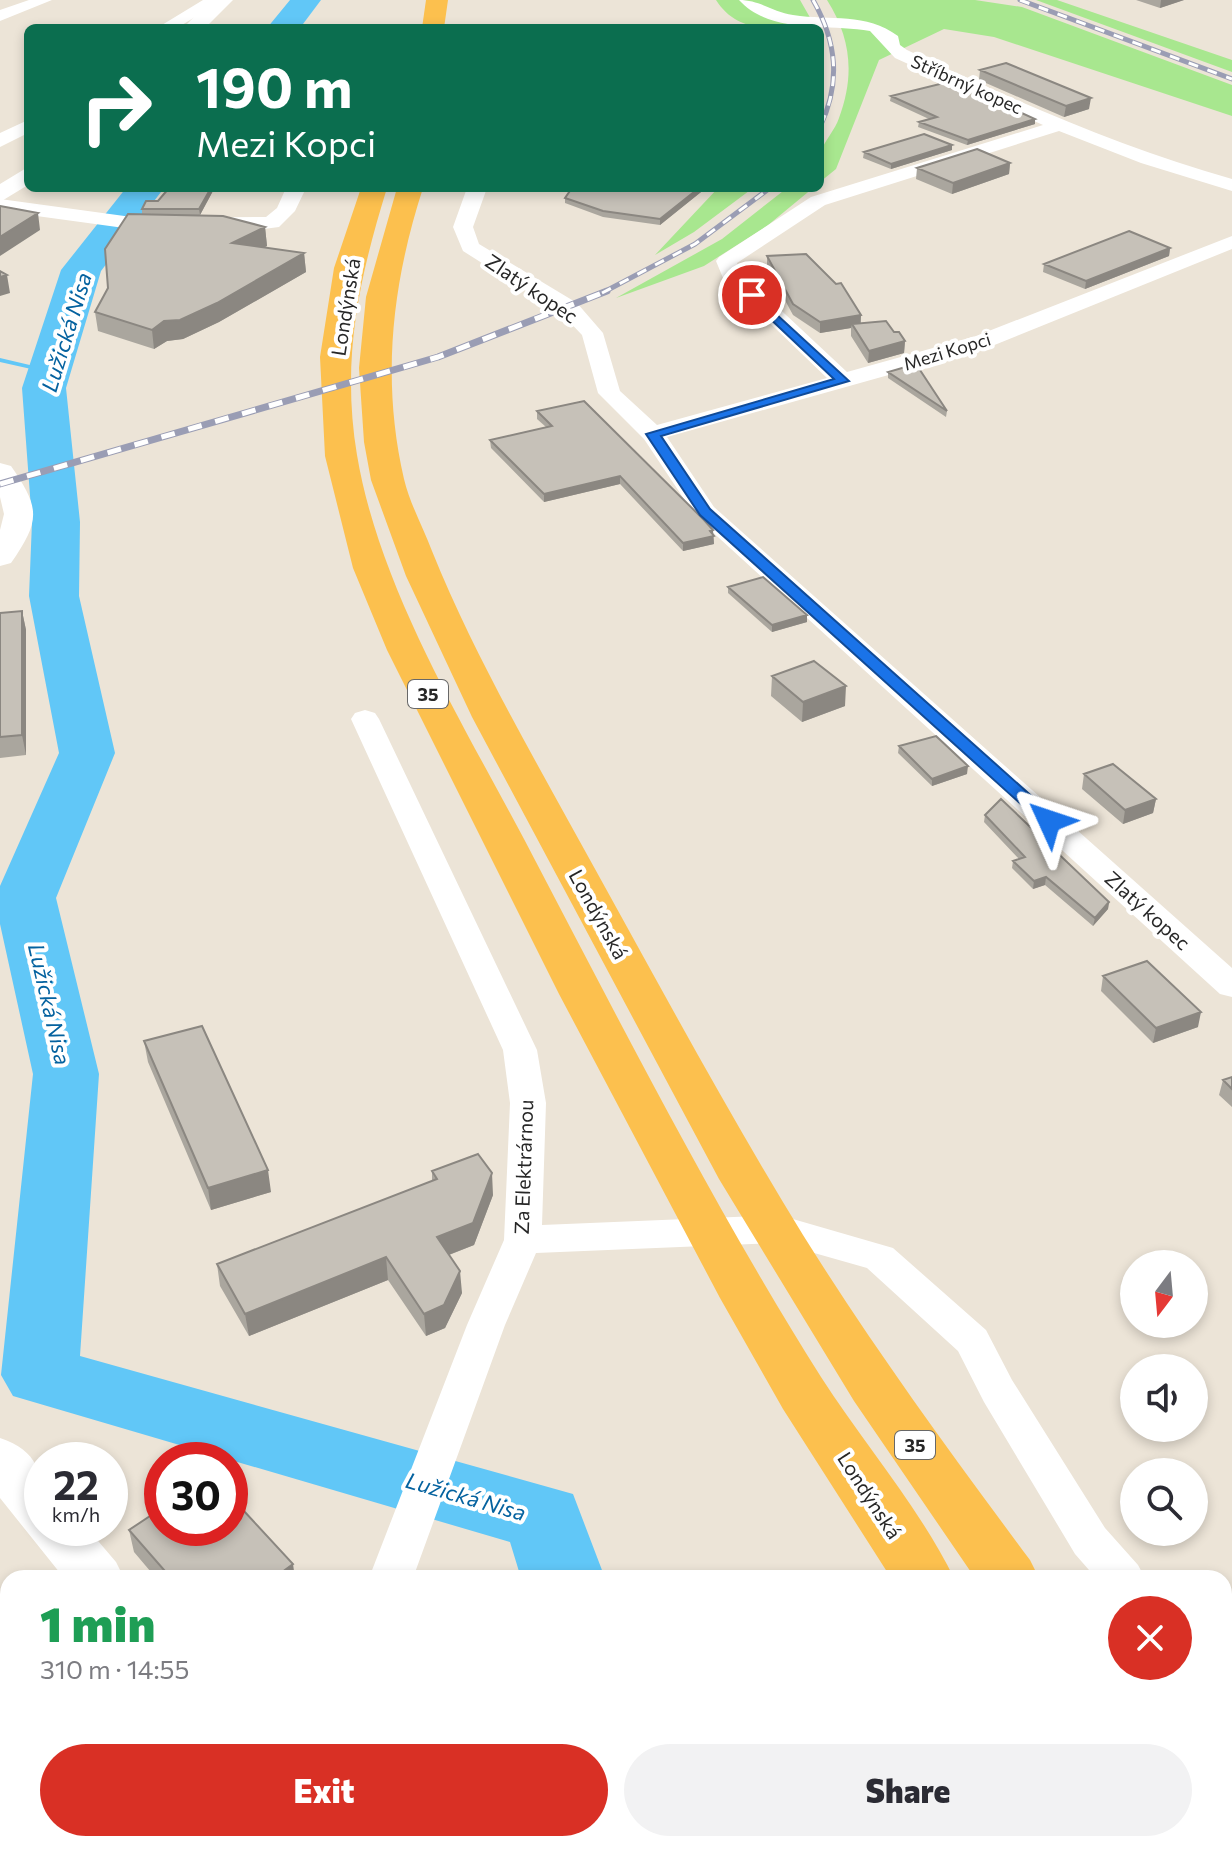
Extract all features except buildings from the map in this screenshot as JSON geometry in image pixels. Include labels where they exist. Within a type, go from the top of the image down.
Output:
[{"type":"highway","points":[[434,24],[437,0]]},
{"type":"highway","name":"Londýnská","points":[[373,192],[348,268],[335,357],[341,456],[371,568],[406,650],[582,994],[746,1298],[803,1394],[919,1570]]},
{"type":"highway","name":"Londýnská","points":[[408,192],[392,235],[378,291],[373,360],[379,428],[389,484],[430,594],[460,658],[740,1168],[872,1384],[1003,1570]]},
{"type":"street","points":[[0,16],[44,0]]},
{"type":"street","points":[[172,24],[215,0]]},
{"type":"street","points":[[197,24],[223,0]]},
{"type":"street","name":"Stříbrný kopec","points":[[747,0],[770,16],[798,22],[875,27],[892,40],[891,47],[901,54],[1061,125],[1197,176],[1232,185]]},
{"type":"street","name":"Stříbrný kopec","points":[[843,381],[730,274],[726,261],[818,201],[1061,125]]},
{"type":"street","points":[[0,141],[24,127]]},
{"type":"street","points":[[0,195],[24,177]]},
{"type":"street","points":[[0,205],[139,224],[272,223],[285,211],[294,192]]},
{"type":"street","name":"Zlatý kopec","points":[[476,192],[463,227],[470,247],[569,308],[592,333],[609,393],[653,434],[705,512],[1232,986]]},
{"type":"street","name":"Mezi Kopci","points":[[653,434],[984,341],[1232,242]]},
{"type":"street","points":[[0,472],[19,499],[22,512],[14,537],[0,556]]},
{"type":"street","name":"Za Elektrárnou","points":[[365,719],[520,1050],[528,1103],[523,1240],[486,1325],[394,1570]]},
{"type":"street","points":[[523,1240],[779,1229],[880,1258],[972,1341],[998,1391],[1090,1541],[1116,1570]]},
{"type":"street","points":[[0,1459],[24,1490]]},
{"type":"street","points":[[70,1546],[90,1570]]},
{"type":"green space","points":[[716,0],[800,0],[814,24],[745,24],[725,12]]},
{"type":"green space","points":[[827,0],[975,0],[1022,7],[1232,85],[1232,116],[994,37],[944,29],[879,60],[836,169],[824,179],[824,145],[839,118],[849,72],[846,43]]},
{"type":"green space","points":[[1036,0],[1057,0],[1232,60],[1232,72]]},
{"type":"green space","points":[[714,192],[748,192],[694,232],[655,255]]},
{"type":"green space","points":[[782,192],[808,192],[767,226],[704,266],[616,298],[722,239]]},
{"type":"waterway","name":"Lužická Nisa","points":[[286,24],[306,0]]},
{"type":"waterway","name":"Lužická Nisa","points":[[142,192],[81,270],[44,388],[56,522],[54,596],[87,753],[25,898],[66,1074],[40,1375],[544,1518],[560,1570]]},
{"type":"waterway","points":[[0,360],[49,371]]},
{"type":"railway","points":[[813,0],[827,31],[833,63],[831,94],[824,118]]},
{"type":"railway","points":[[1020,0],[1232,79]]},
{"type":"railway","points":[[602,293],[695,244],[765,192]]},
{"type":"railway","points":[[602,293],[607,291]]},
{"type":"railway","points":[[0,484],[438,357],[602,293]]},
{"type":"route","points":[[752,295],[843,381],[653,434],[705,512],[1049,821]]}]
